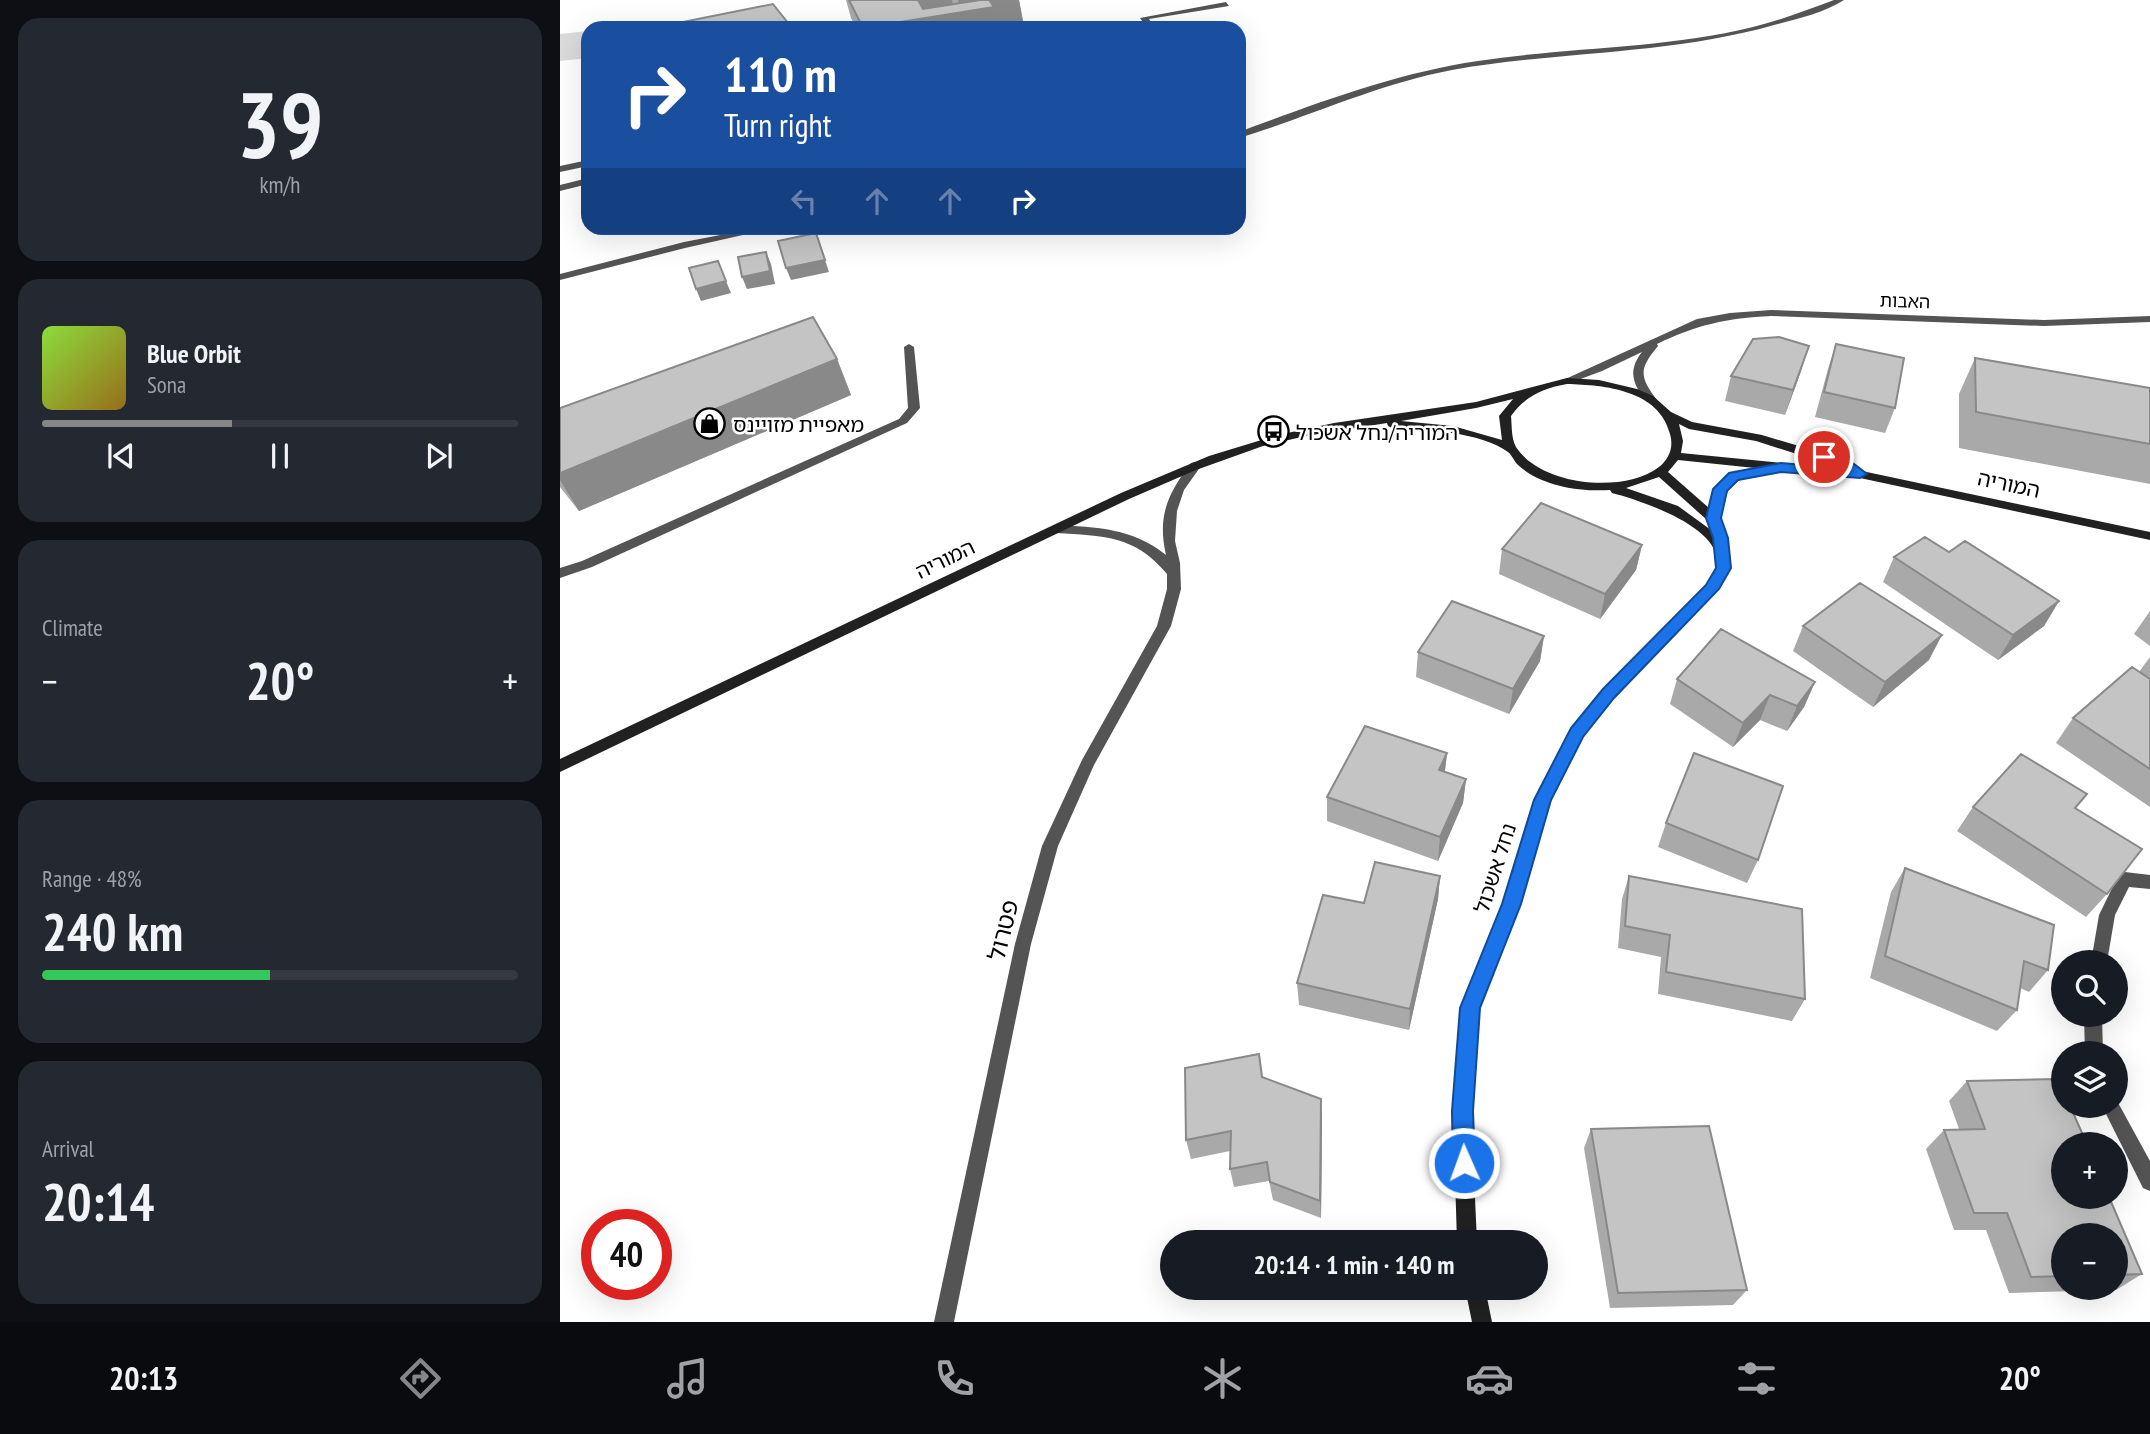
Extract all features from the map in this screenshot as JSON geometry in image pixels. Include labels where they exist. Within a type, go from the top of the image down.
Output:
[{"type":"street","points":[[1246,132],[1389,81],[1479,63],[1749,31],[1795,18],[1840,0]]},
{"type":"street","points":[[1146,21],[1144,18],[1226,4]]},
{"type":"street","points":[[560,170],[581,165]]},
{"type":"street","points":[[560,188],[581,183]]},
{"type":"street","points":[[560,277],[734,235]]},
{"type":"street","name":"האבות","points":[[1567,381],[1598,371],[1691,325],[1730,314],[1771,313],[2044,323],[2150,319]]},
{"type":"street","name":"האבות","points":[[1651,400],[1638,381],[1638,365],[1644,354],[1662,338]]},
{"type":"street","points":[[560,573],[587,564],[903,421],[914,408],[909,348]]},
{"type":"street","points":[[1601,487],[1644,481],[1661,472],[1675,457],[1679,443],[1676,429],[1668,415],[1651,400],[1612,384],[1567,381],[1531,390],[1514,402],[1505,416],[1510,449],[1525,464],[1546,476],[1572,485],[1601,487],[1651,499],[1683,514],[1707,532],[1720,548],[1724,568]]},
{"type":"street","name":"המוריה","points":[[560,766],[1056,529],[1195,466],[1256,444],[1469,407],[1531,390]]},
{"type":"street","name":"המוריה","points":[[1668,415],[1689,425],[1758,438],[1833,460],[1860,474]]},
{"type":"street","name":"המוריה","points":[[1359,424],[1450,428],[1485,435],[1510,449]]},
{"type":"street","name":"המוריה","points":[[1675,457],[1860,474],[2150,536]]},
{"type":"street","name":"פטרול","points":[[944,1322],[1023,944],[1050,846],[1087,764],[1164,626],[1174,589],[1169,541],[1171,511],[1178,489],[1195,466]]},
{"type":"street","points":[[1713,518],[1720,489],[1734,476],[1781,468]]},
{"type":"street","points":[[1661,472],[1713,518],[1720,538],[1724,568]]},
{"type":"street","points":[[1056,529],[1123,536],[1146,543],[1160,553],[1174,573]]},
{"type":"street","name":"נחל אשכול","points":[[1467,1230],[1462,1111],[1470,1008],[1511,904],[1542,800],[1577,733],[1608,694],[1712,589],[1724,568]]},
{"type":"street","points":[[2101,950],[2107,915],[2125,878],[2150,881]]},
{"type":"street","points":[[2117,1118],[2150,1181]]},
{"type":"street","points":[[1477,1300],[1482,1322]]},
{"type":"shaded area","points":[[581,32],[581,59],[560,61],[560,34]]},
{"type":"building","points":[[849,0],[918,0],[923,9],[989,0],[994,7],[907,21],[860,21]]},
{"type":"building","points":[[773,4],[786,21],[688,21]]},
{"type":"building","points":[[817,235],[825,260],[786,268],[778,241]]},
{"type":"building","points":[[766,252],[770,271],[742,277],[738,257]]},
{"type":"building","points":[[718,261],[726,281],[696,289],[689,268]]},
{"type":"building","points":[[813,317],[837,359],[560,473],[560,408]]},
{"type":"building","points":[[1779,337],[1809,346],[1793,390],[1731,376],[1753,339]]},
{"type":"building","points":[[1836,344],[1904,358],[1895,408],[1824,392]]},
{"type":"building","points":[[1975,358],[2150,388],[2150,444],[1976,412]]},
{"type":"building","points":[[1541,503],[1642,545],[1605,594],[1502,549]]},
{"type":"building","points":[[1925,537],[1949,552],[1965,541],[2059,601],[2013,635],[1894,557]]},
{"type":"building","points":[[1860,583],[1942,635],[1885,682],[1803,626]]},
{"type":"building","points":[[1452,601],[1544,636],[1513,689],[1418,652]]},
{"type":"building","points":[[1721,629],[1815,682],[1797,706],[1770,695],[1743,723],[1677,679]]},
{"type":"building","points":[[2132,667],[2150,679],[2150,769],[2073,718]]},
{"type":"building","points":[[1365,726],[1447,753],[1439,770],[1466,779],[1440,837],[1327,797]]},
{"type":"building","points":[[1694,753],[1783,786],[1758,860],[1666,823]]},
{"type":"building","points":[[2021,754],[2087,794],[2075,808],[2142,849],[2107,894],[1973,807]]},
{"type":"building","points":[[1375,862],[1440,876],[1410,1009],[1297,983],[1323,895],[1364,903]]},
{"type":"building","points":[[1905,868],[2054,925],[2048,970],[2024,961],[2017,1010],[1885,956]]},
{"type":"building","points":[[1629,876],[1802,909],[1805,999],[1666,972],[1670,935],[1625,926]]},
{"type":"building","points":[[1259,1054],[1262,1077],[1321,1099],[1320,1201],[1270,1182],[1267,1162],[1230,1169],[1231,1131],[1186,1140],[1185,1068]]},
{"type":"building","points":[[2051,1079],[2051,1118],[2075,1118],[2082,1132],[2051,1132],[2051,1209],[2114,1209],[2120,1223],[2051,1223],[2051,1276],[2031,1277],[2007,1213],[1974,1213],[1944,1130],[1985,1129],[1967,1081]]},
{"type":"building","points":[[1709,1126],[1747,1290],[1618,1293],[1591,1129]]},
{"type":"building","points":[[2128,1241],[2142,1274],[2128,1275]]},
{"type":"place","name":"מאפיית מזויינס","points":[[710,424]]},
{"type":"place","name":"המוריה/נחל אשכול","points":[[1273,432]]},
{"type":"route","points":[[1464,1163],[1462,1111],[1470,1008],[1511,904],[1542,800],[1577,733],[1608,694],[1712,589],[1724,568],[1720,538],[1713,518],[1720,489],[1734,476],[1781,468],[1860,474],[1845,464],[1824,457]]}]
